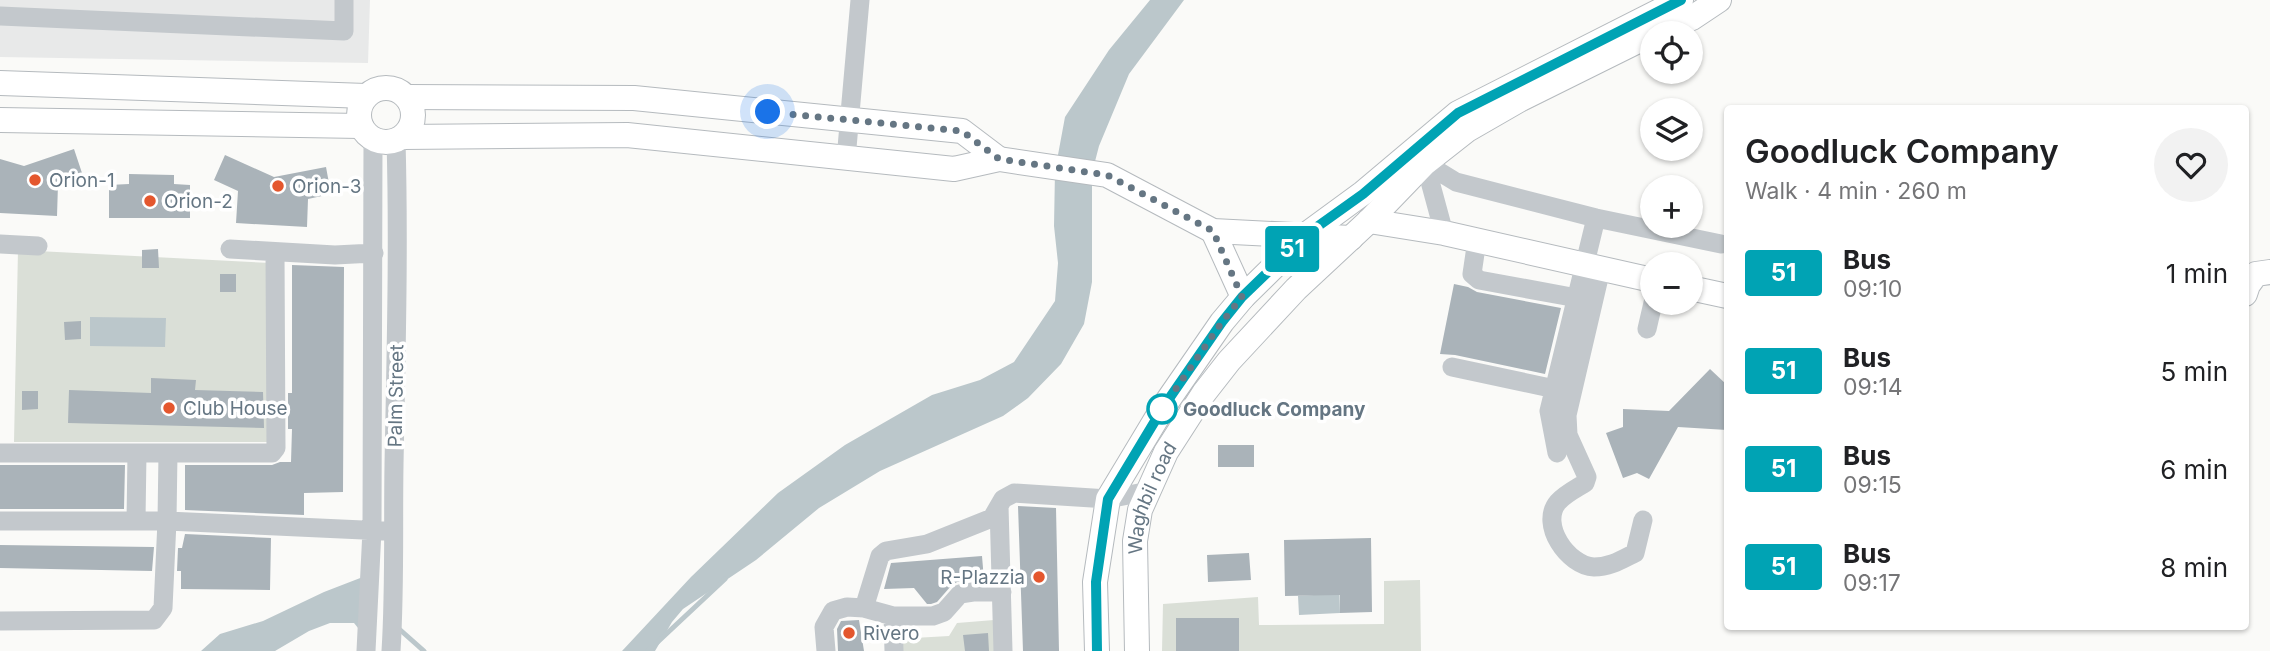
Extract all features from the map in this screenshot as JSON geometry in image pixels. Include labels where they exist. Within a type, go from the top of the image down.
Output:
[{"type":"main road","name":"Waghbil road","points":[[1659,21],[1681,0]]},
{"type":"main road","name":"Waghbil road","points":[[1670,21],[1707,3]]},
{"type":"main road","name":"Waghbil road","points":[[1097,651],[1096,582],[1108,499],[1164,406],[1238,303],[1307,234],[1419,156],[1467,130],[1492,106],[1640,35]]},
{"type":"main road","points":[[0,83],[366,96]]},
{"type":"main road","points":[[377,89],[398,90],[412,104],[413,122],[383,135],[359,110],[366,96],[377,89]]},
{"type":"main road","points":[[407,97],[634,98],[962,131],[999,159]]},
{"type":"main road","points":[[0,120],[383,135],[627,135],[954,169],[999,159],[1107,175],[1213,231],[1350,238]]},
{"type":"main road","name":"Waghbil road","points":[[1137,651],[1135,541],[1140,510],[1166,453],[1229,361],[1296,289],[1369,221],[1419,156]]},
{"type":"main road","points":[[1369,221],[1444,233],[1640,278]]},
{"type":"main road","points":[[1213,231],[1238,303],[1257,331]]},
{"type":"main road","points":[[2249,284],[2256,274],[2270,272]]},
{"type":"main road","points":[[1703,291],[1724,295]]},
{"type":"street","points":[[0,16],[43,8],[344,31],[344,0]]},
{"type":"street","points":[[846,159],[860,0]]},
{"type":"street","points":[[366,651],[372,530],[374,253],[383,135]]},
{"type":"street","name":"Palm Street","points":[[383,135],[398,235],[393,532],[395,584],[391,651]]},
{"type":"street","points":[[1419,156],[1456,182],[1596,218],[1721,244]]},
{"type":"street","points":[[1419,156],[1444,233]]},
{"type":"street","points":[[1596,218],[1593,268],[1567,415],[1569,435],[1587,477],[1586,483],[1559,501],[1553,520],[1556,537],[1565,553],[1577,563],[1591,567],[1609,566],[1635,552],[1643,520]]},
{"type":"street","points":[[1477,240],[1472,274],[1479,280],[1577,298]]},
{"type":"street","points":[[0,244],[37,246]]},
{"type":"street","points":[[230,249],[275,253],[374,253]]},
{"type":"street","points":[[0,453],[272,453],[276,448],[275,253]]},
{"type":"street","points":[[1558,453],[1549,411],[1577,298],[1593,268]]},
{"type":"street","points":[[1647,328],[1650,315]]},
{"type":"street","points":[[1452,367],[1555,389]]},
{"type":"street","points":[[136,521],[137,453]]},
{"type":"street","points":[[0,621],[154,620],[163,608],[168,453]]},
{"type":"street","points":[[864,608],[880,555],[886,551],[928,544],[992,517],[1003,499],[1014,494],[1108,499],[1149,491]]},
{"type":"street","points":[[999,506],[1003,651]]},
{"type":"street","points":[[0,522],[167,521],[393,532]]},
{"type":"street","points":[[826,651],[824,627],[833,611],[847,607],[864,608],[893,616],[933,616],[944,612],[960,594],[1002,592]]},
{"type":"street","points":[[893,616],[894,651]]},
{"type":"shaded area","points":[[0,0],[370,0],[368,63],[0,57]]},
{"type":"shaded area","points":[[1150,0],[1184,0],[1129,74],[1099,146],[1092,173],[1092,282],[1084,324],[1061,364],[1028,398],[1003,416],[880,471],[819,508],[756,560],[683,609],[655,651],[622,651],[691,577],[778,493],[845,445],[932,395],[980,380],[1014,362],[1055,301],[1058,263],[1054,226],[1055,171],[1065,117],[1109,50]]},
{"type":"shaded area","points":[[18,250],[271,263],[269,442],[14,442]]},
{"type":"shaded area","points":[[90,317],[166,318],[165,347],[90,346]]},
{"type":"shaded area","points":[[1339,571],[1340,613],[1299,615],[1298,596],[1314,595]]},
{"type":"shaded area","points":[[368,575],[367,639],[354,623],[330,623],[309,631],[275,651],[201,651],[220,634],[263,621]]},
{"type":"shaded area","points":[[1420,580],[1421,651],[1162,651],[1163,604],[1258,597],[1259,625],[1384,624],[1384,581]]},
{"type":"shaded area","points":[[994,620],[995,651],[898,651],[896,639],[949,636],[957,623]]},
{"type":"building","name":"Orion-1","points":[[74,149],[83,176],[58,184],[57,216],[0,213],[0,159],[24,166]]},
{"type":"building","name":"Orion-3","points":[[225,155],[274,177],[326,167],[331,194],[308,199],[307,227],[236,223],[238,191],[214,180]]},
{"type":"building","name":"Orion-2","points":[[129,174],[174,175],[174,184],[190,185],[190,218],[109,218],[109,185],[129,184]]},
{"type":"building","points":[[158,249],[159,268],[142,268],[142,250]]},
{"type":"building","points":[[292,265],[344,267],[343,492],[304,493],[304,515],[185,510],[185,465],[272,465],[291,462],[292,429],[288,429],[288,393],[292,393]]},
{"type":"building","points":[[220,274],[236,274],[236,292],[220,292]]},
{"type":"building","points":[[1454,284],[1477,292],[1561,308],[1545,374],[1440,354]]},
{"type":"building","points":[[81,321],[81,339],[65,340],[64,322]]},
{"type":"building","points":[[1710,369],[1724,382],[1724,430],[1678,427],[1649,479],[1637,473],[1623,478],[1606,433],[1623,427],[1623,409],[1669,411]]},
{"type":"building","name":"Club House","points":[[151,378],[196,380],[195,390],[263,392],[264,428],[68,423],[69,390],[151,393]]},
{"type":"building","points":[[22,391],[38,391],[38,409],[22,410]]},
{"type":"building","points":[[1218,445],[1254,445],[1254,467],[1218,467]]},
{"type":"building","points":[[0,465],[125,465],[124,509],[0,509]]},
{"type":"building","name":"R-Plazzia","points":[[1018,506],[1056,508],[1059,651],[1023,651]]},
{"type":"building","points":[[185,534],[271,538],[270,590],[181,589],[181,571],[177,571],[178,548],[182,548]]},
{"type":"building","points":[[1371,538],[1372,612],[1340,613],[1340,595],[1285,596],[1284,540]]},
{"type":"building","points":[[0,545],[154,547],[152,571],[0,568]]},
{"type":"building","points":[[1249,553],[1251,580],[1208,582],[1207,555]]},
{"type":"building","points":[[982,556],[984,580],[957,582],[937,602],[927,604],[914,588],[884,589],[891,563]]},
{"type":"building","points":[[1176,618],[1239,618],[1239,651],[1176,651]]},
{"type":"building","name":"Rivero","points":[[859,620],[864,651],[838,651],[837,629],[841,621]]},
{"type":"building","points":[[988,633],[989,651],[965,651],[963,635]]},
{"type":"waterway","points":[[648,651],[725,579]]},
{"type":"waterway","points":[[398,628],[424,651]]},
{"type":"bus line","name":"51","points":[[1097,651],[1096,582],[1108,499],[1164,406],[1242,297],[1307,234],[1363,194],[1458,113],[1681,0]]},
{"type":"place","name":"Orion-1","points":[[35,180]]},
{"type":"place","name":"Orion-3","points":[[278,186]]},
{"type":"place","name":"Orion-2","points":[[150,201]]},
{"type":"place","name":"Club House","points":[[169,408]]},
{"type":"place","name":"Goodluck Company","points":[[1162,409]]},
{"type":"place","name":"R-Plazzia","points":[[1039,577]]},
{"type":"place","name":"Rivero","points":[[849,633]]},
{"type":"route","points":[[768,112],[962,131],[999,159],[1107,175],[1213,231],[1242,297],[1162,409]]}]
